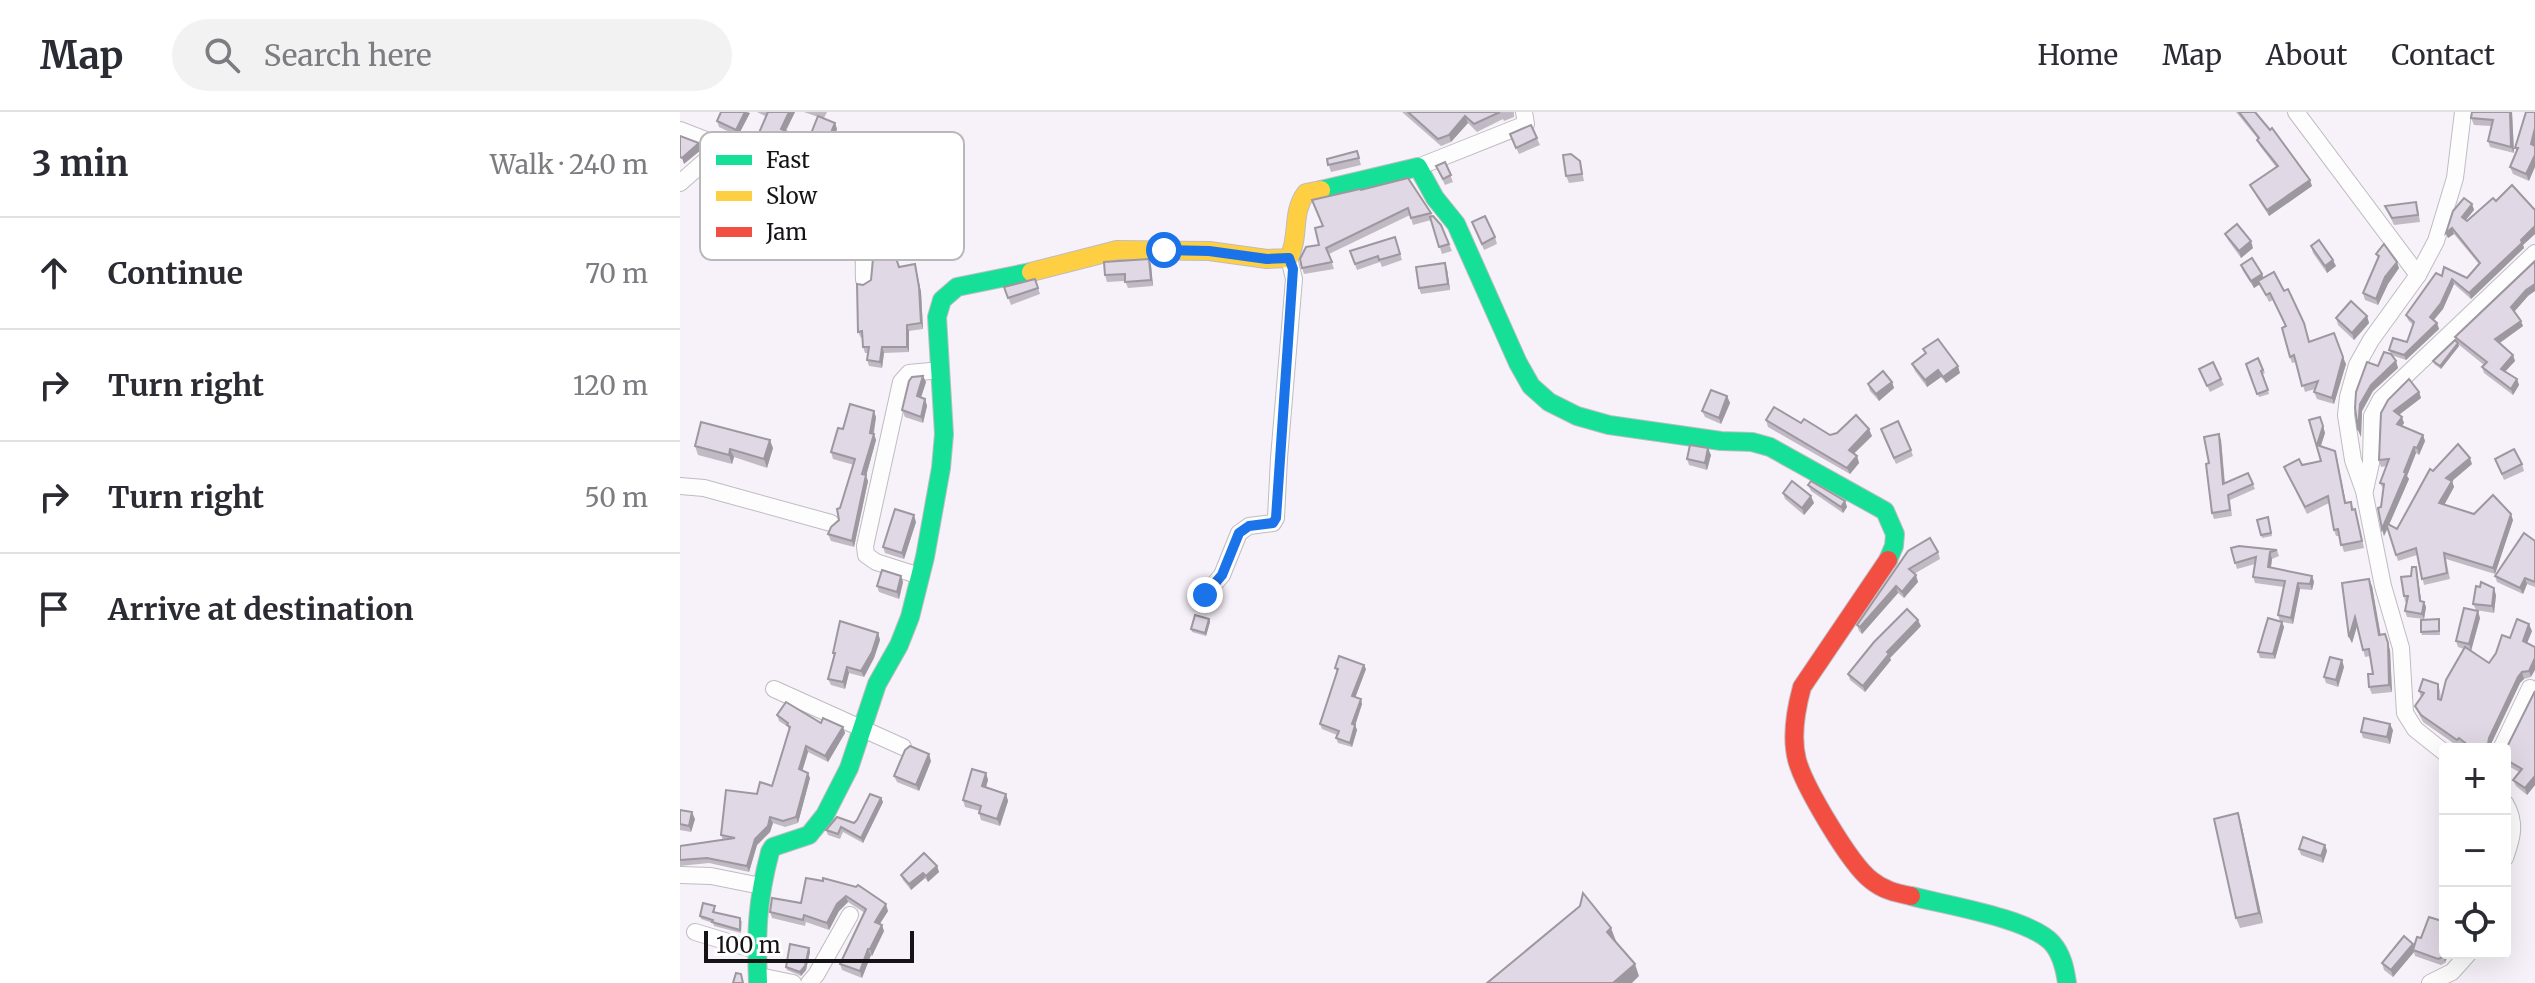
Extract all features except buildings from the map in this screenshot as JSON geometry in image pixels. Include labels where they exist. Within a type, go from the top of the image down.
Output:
[{"type":"street","points":[[1205,595],[1222,575],[1239,533],[1249,526],[1273,523],[1276,518],[1294,279],[1289,258],[1295,244],[1295,216],[1299,201],[1306,193],[1418,167],[1526,124],[1524,112]]},
{"type":"street","points":[[2296,112],[2418,275]]},
{"type":"street","points":[[2439,748],[2415,729],[2405,713],[2401,648],[2383,586],[2364,491],[2346,428],[2351,383],[2357,365],[2371,340],[2418,275],[2436,241],[2455,178],[2463,112]]},
{"type":"street","points":[[680,130],[700,138]]},
{"type":"street","points":[[680,183],[700,165]]},
{"type":"street","points":[[1418,167],[1435,198],[1456,224],[1518,363],[1531,386],[1549,402],[1577,416],[1609,425],[1721,441],[1752,442],[1770,447],[1885,511],[1895,527],[1892,552],[1884,569],[1810,674],[1799,697],[1795,743],[1801,774],[1858,869],[1867,878],[1889,891],[2017,923],[2046,935],[2058,949],[2067,983]]},
{"type":"street","points":[[793,983],[759,980],[755,950],[761,886],[773,847],[809,835],[825,815],[849,768],[877,684],[904,634],[920,576],[943,446],[937,317],[942,300],[957,287],[999,280],[1117,250],[1209,251],[1267,259],[1289,258]]},
{"type":"street","points":[[2364,491],[2371,463],[2372,416],[2381,399],[2535,253]]},
{"type":"street","points":[[863,260],[864,280]]},
{"type":"street","points":[[920,576],[876,562],[866,555],[865,546],[901,382],[909,373],[941,370]]},
{"type":"street","points":[[680,486],[704,488],[831,523]]},
{"type":"street","points":[[2504,743],[2530,688]]},
{"type":"street","points":[[774,689],[903,747]]},
{"type":"street","points":[[680,875],[711,876],[761,886]]},
{"type":"street","points":[[809,983],[850,915]]},
{"type":"street","points":[[695,932],[755,950]]},
{"type":"street","points":[[2430,983],[2452,972],[2464,959]]},
{"type":"traffic: fast","points":[[1321,190],[1418,167],[1435,198],[1456,224],[1518,363],[1531,386],[1549,402],[1577,416],[1609,425],[1721,441],[1752,442],[1770,447],[1885,511],[1895,534],[1888,560]]},
{"type":"traffic: fast","points":[[758,983],[758,917],[770,852],[773,847],[809,835],[825,815],[849,768],[877,684],[899,645],[910,617],[925,557],[941,468],[944,434],[937,317],[942,300],[957,287],[1031,272]]},
{"type":"traffic: fast","points":[[1911,896],[2006,920],[2041,934],[2058,952],[2067,983]]},
{"type":"traffic: slow","points":[[1031,272],[1117,250],[1209,251],[1267,259],[1289,258],[1301,201],[1306,193],[1321,190]]},
{"type":"traffic: jam","points":[[1888,560],[1802,687],[1794,742],[1801,772],[1829,824],[1852,858],[1876,883],[1890,891],[1911,896]]},
{"type":"route","points":[[1164,250],[1209,251],[1267,259],[1289,258],[1293,269],[1276,518],[1273,523],[1243,528],[1235,540],[1222,575],[1205,595]]}]
